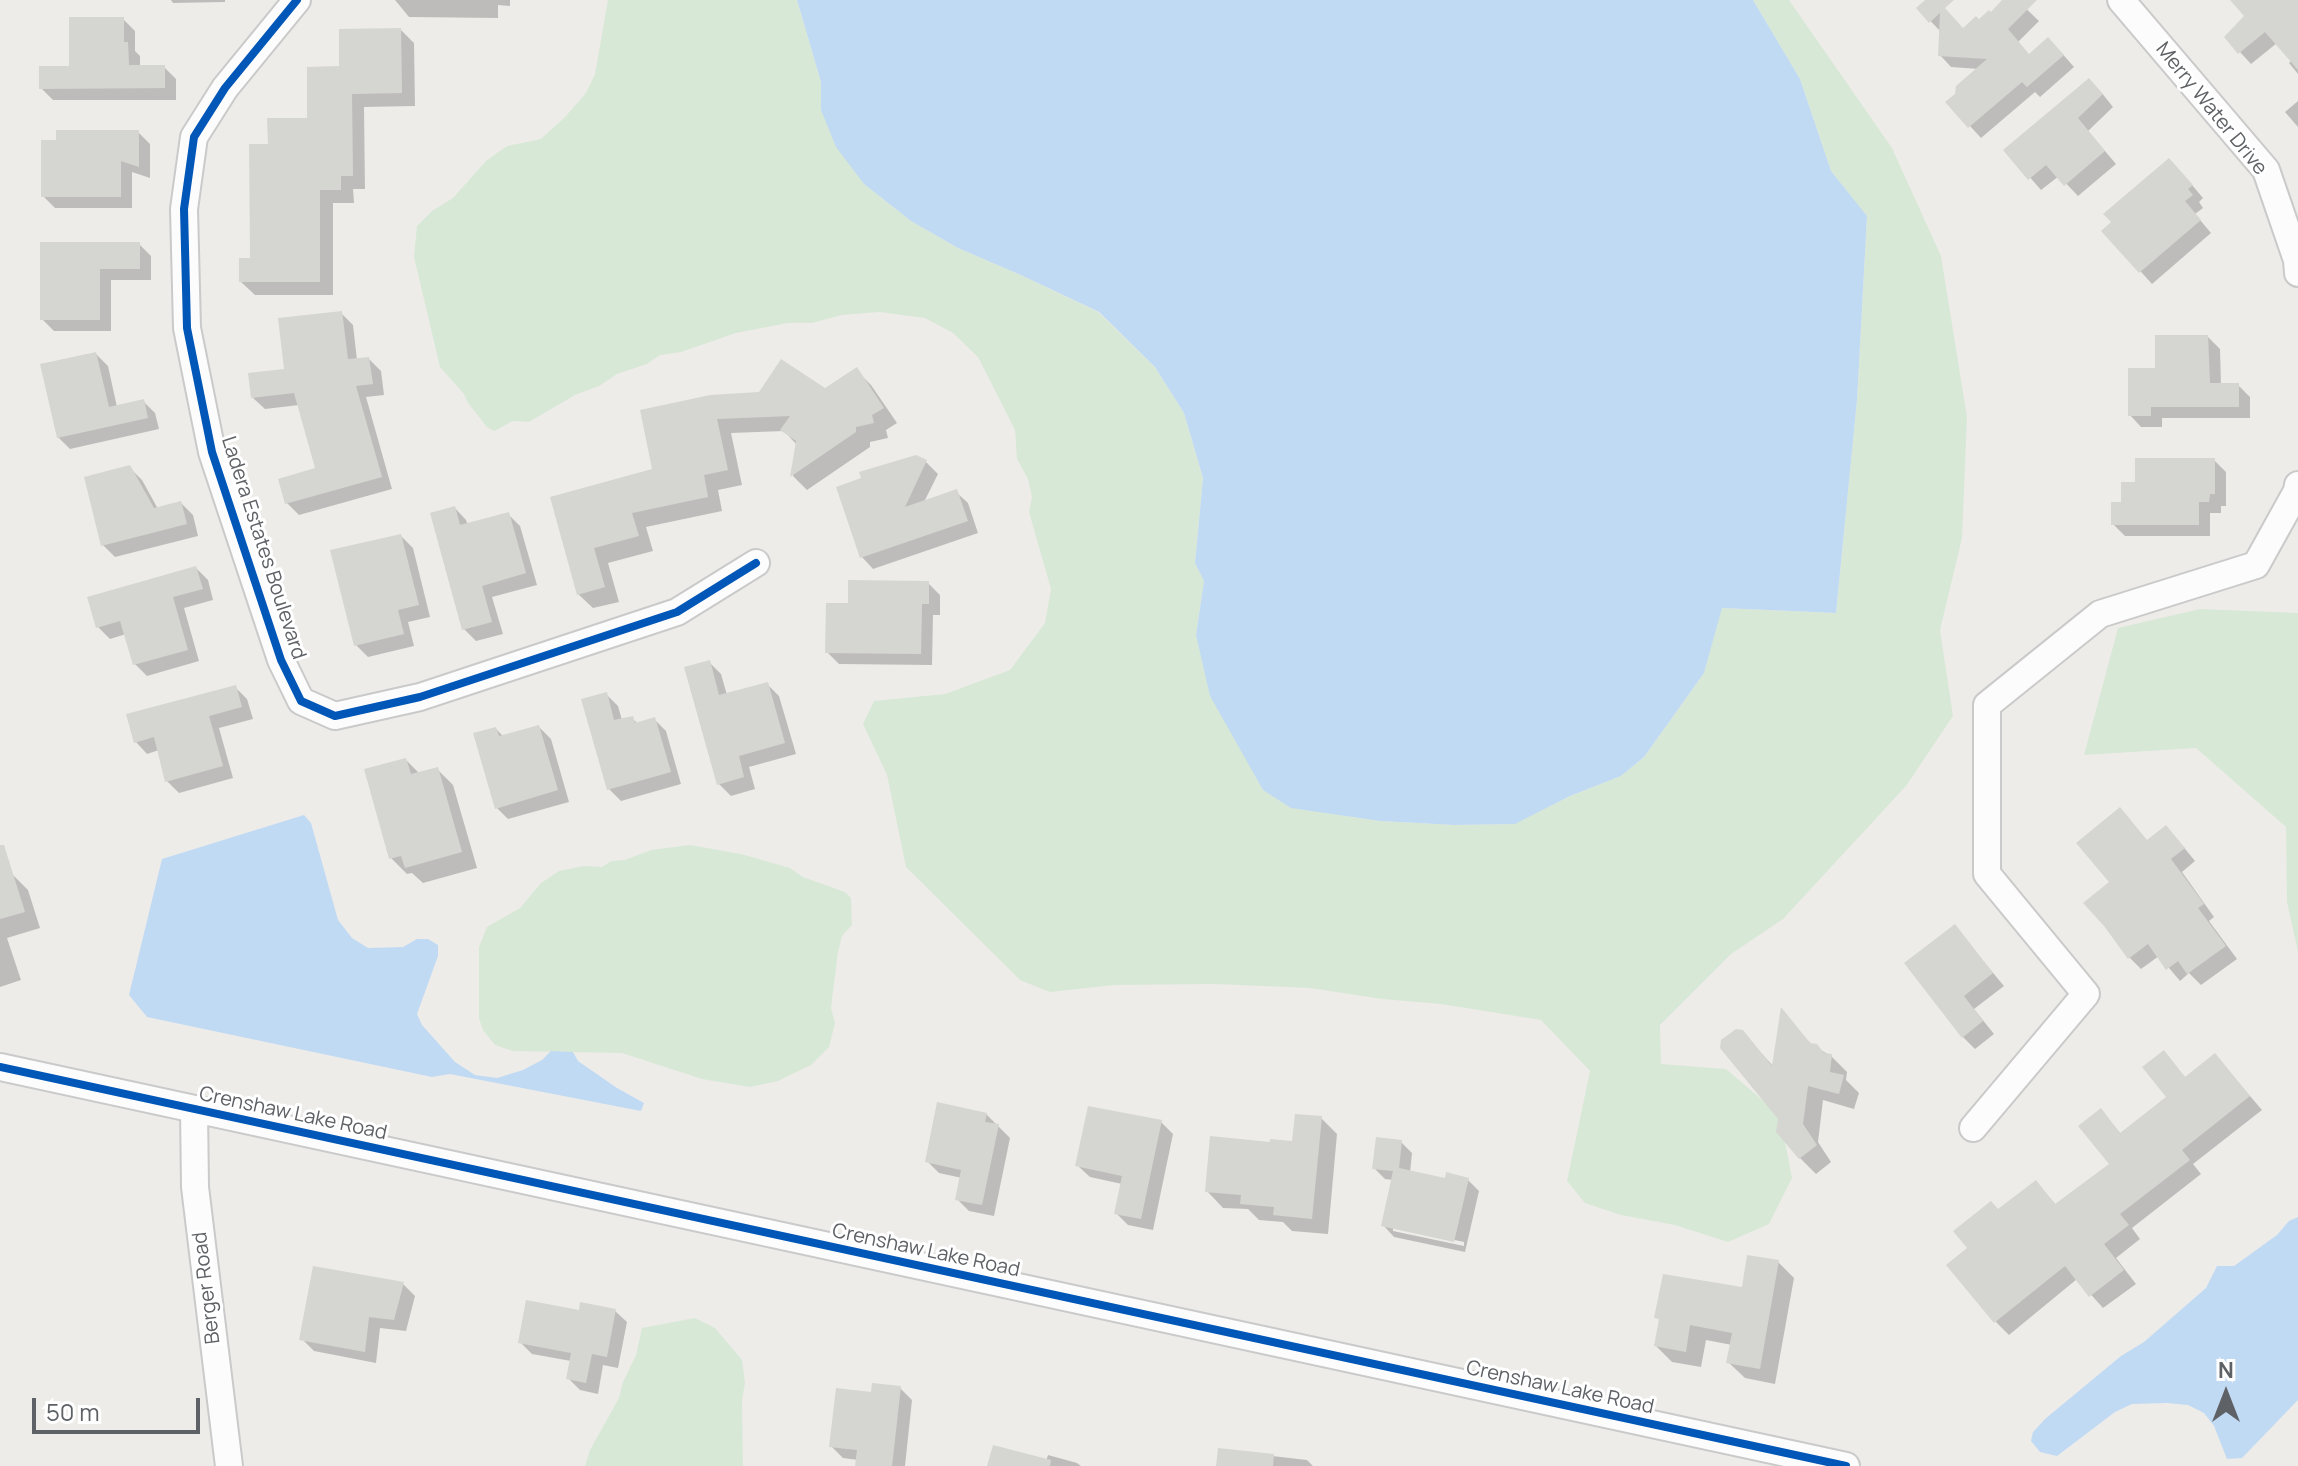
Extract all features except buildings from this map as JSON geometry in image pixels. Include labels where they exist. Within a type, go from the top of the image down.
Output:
[{"type":"street","name":"Ladera Estates Boulevard","points":[[297,0],[225,88],[194,137],[184,209],[187,328],[212,452],[281,660],[301,701],[335,716],[420,697],[677,612],[756,563]]},
{"type":"street","name":"Merry Water Drive","points":[[2121,0],[2266,170],[2297,260],[2298,273]]},
{"type":"street","points":[[1973,1128],[2086,994],[1987,874],[1987,705],[2100,614],[2256,565],[2298,485]]},
{"type":"street","name":"Crenshaw Lake Road","points":[[0,1067],[1846,1466]]},
{"type":"street","name":"Berger Road","points":[[194,1110],[195,1187],[229,1466]]},
{"type":"green space","points":[[608,0],[797,0],[821,82],[821,110],[864,184],[911,221],[958,248],[1098,312],[1155,367],[1184,413],[1203,478],[1195,562],[1204,581],[1196,635],[1244,753],[1263,790],[1352,817],[1454,825],[1514,824],[1570,796],[1621,776],[1644,757],[1704,673],[1721,608],[1836,613],[1857,400],[1867,217],[1831,171],[1800,79],[1753,0],[1789,0],[1892,148],[1941,256],[1967,417],[1962,538],[1940,630],[1953,716],[1906,786],[1783,919],[1731,954],[1660,1025],[1661,1064],[1726,1069],[1780,1115],[1792,1178],[1769,1224],[1728,1242],[1675,1225],[1621,1215],[1585,1203],[1567,1181],[1590,1071],[1541,1020],[1310,988],[1214,984],[1115,985],[1050,992],[1020,980],[906,867],[887,775],[863,724],[874,701],[945,694],[1010,670],[1045,623],[1051,589],[1029,512],[1032,497],[1028,479],[1017,459],[1015,430],[978,357],[953,333],[925,318],[879,312],[842,315],[812,323],[788,323],[736,333],[681,352],[660,355],[647,364],[617,374],[599,386],[575,395],[529,422],[513,421],[494,431],[487,427],[440,367],[414,257],[417,226],[432,211],[453,198],[486,161],[507,146],[541,139],[586,93],[595,74]]},
{"type":"green space","points":[[2200,609],[2298,613],[2298,952],[2287,902],[2286,827],[2196,748],[2084,755],[2118,628]]},
{"type":"green space","points":[[690,845],[741,854],[790,868],[803,877],[845,892],[851,898],[852,925],[842,936],[838,952],[831,1008],[835,1023],[829,1047],[811,1065],[778,1081],[750,1087],[702,1079],[622,1053],[513,1051],[495,1045],[483,1030],[479,1018],[479,947],[487,927],[520,908],[541,883],[559,871],[584,866],[602,867],[611,861],[625,860],[651,850]]},
{"type":"green space","points":[[695,1318],[715,1328],[742,1360],[745,1383],[742,1400],[743,1466],[585,1466],[590,1450],[619,1398],[636,1355],[642,1328]]},
{"type":"water","points":[[797,0],[1753,0],[1800,79],[1831,171],[1867,216],[1857,400],[1836,613],[1722,608],[1704,673],[1644,757],[1621,776],[1570,796],[1515,824],[1380,821],[1291,808],[1263,790],[1210,696],[1196,635],[1204,581],[1195,563],[1203,478],[1184,413],[1155,367],[1099,312],[958,248],[911,221],[864,184],[836,147],[821,110],[821,82]]},
{"type":"water","points":[[304,815],[311,823],[338,920],[352,938],[368,948],[403,947],[417,939],[428,939],[438,945],[438,956],[417,1014],[422,1025],[455,1062],[475,1075],[497,1078],[523,1070],[551,1051],[573,1052],[578,1061],[644,1103],[641,1111],[450,1074],[432,1077],[147,1017],[129,995],[162,859]]},
{"type":"water","points":[[2298,1217],[2298,1400],[2242,1458],[2227,1459],[2214,1426],[2204,1413],[2188,1405],[2167,1403],[2132,1404],[2115,1412],[2057,1456],[2040,1452],[2031,1441],[2033,1432],[2045,1419],[2121,1356],[2144,1342],[2206,1288],[2217,1266],[2234,1266]]},
{"type":"cycle path","points":[[297,0],[225,88],[194,137],[184,209],[187,328],[212,452],[281,660],[301,701],[335,716],[420,697],[677,612],[756,563]]},
{"type":"cycle path","points":[[0,1067],[1846,1466]]}]
